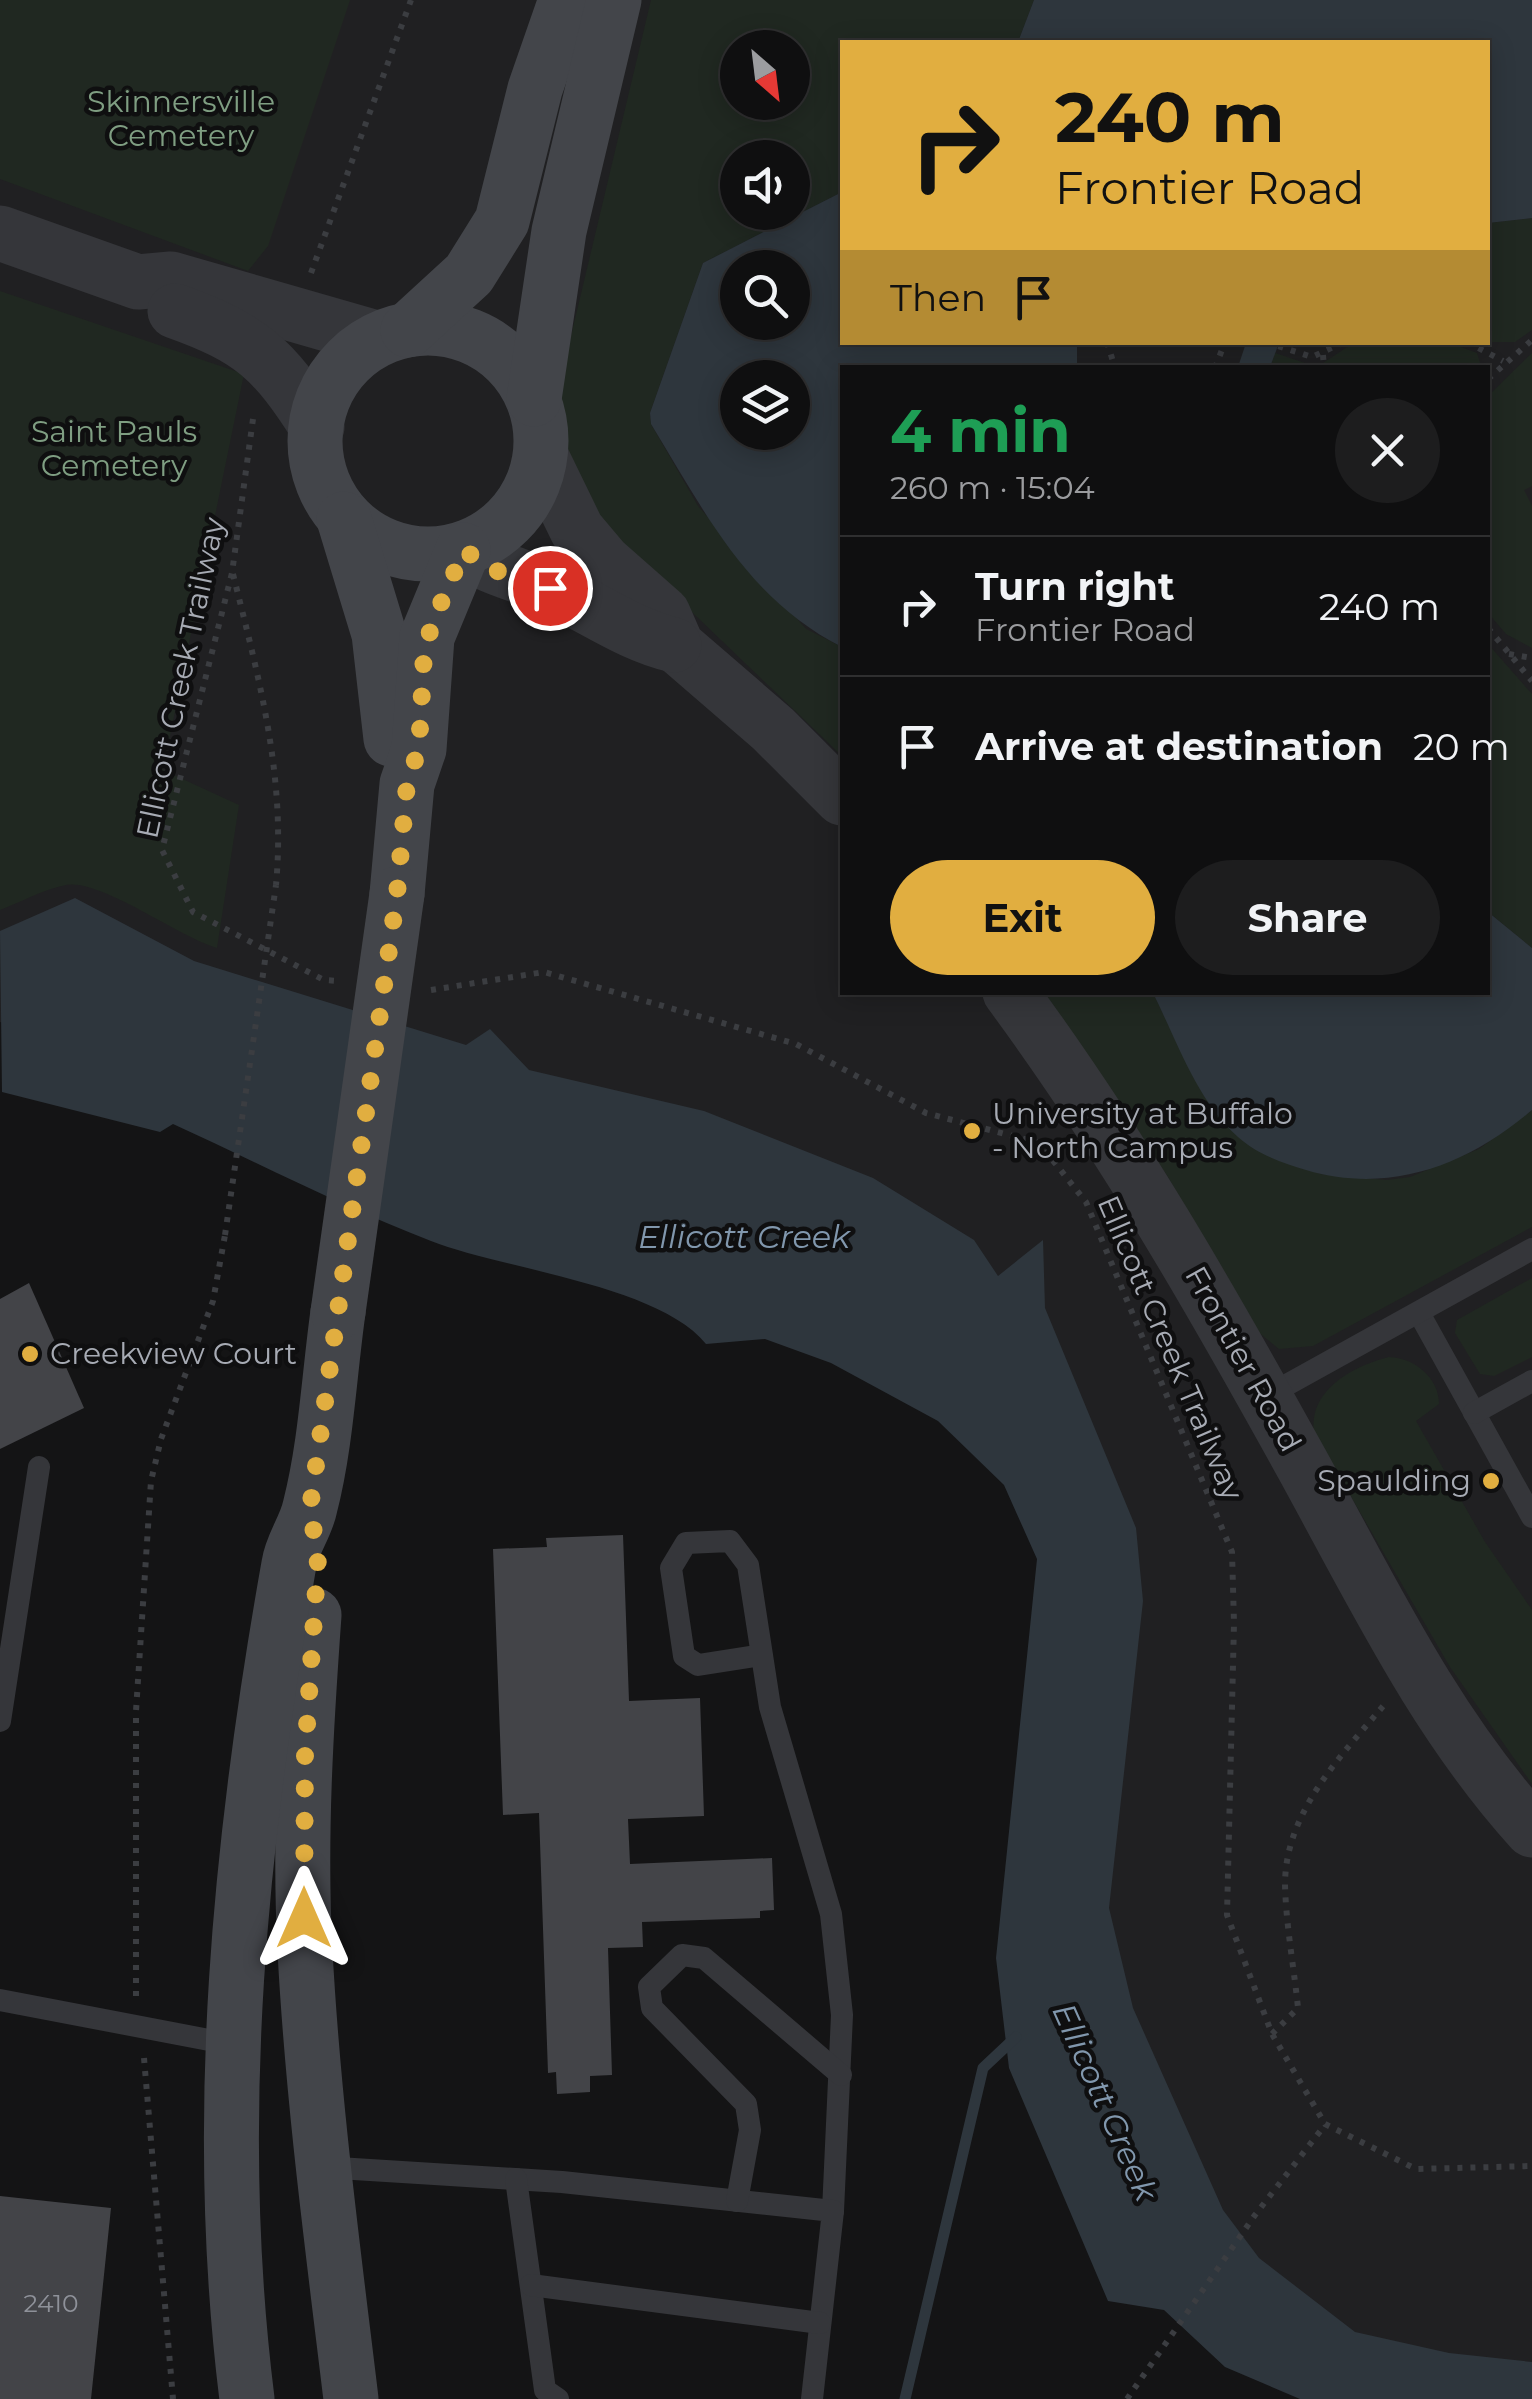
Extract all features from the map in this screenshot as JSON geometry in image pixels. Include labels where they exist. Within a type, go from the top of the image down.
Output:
[{"type":"main road","points":[[407,784],[392,749],[385,670],[373,607],[344,519],[317,469],[317,427],[332,380],[469,274],[502,221],[539,74],[566,0]]},
{"type":"main road","points":[[344,519],[378,542],[406,552],[439,555],[464,550],[496,530],[519,506],[541,456],[534,400],[559,231],[614,0]]},
{"type":"main road","points":[[392,334],[448,331],[475,337],[505,359],[534,400]]},
{"type":"main road","points":[[247,2399],[232,2231],[230,2044],[261,1748],[290,1558],[310,1508],[397,894],[407,784],[419,748],[427,637],[464,550]]},
{"type":"main road","points":[[310,1508],[318,1558],[305,1756],[305,1948],[322,2167],[351,2399]]},
{"type":"street","points":[[0,233],[138,282],[170,279],[392,334]]},
{"type":"street","points":[[138,282],[160,305],[222,329],[275,365],[317,427]]},
{"type":"street","points":[[541,456],[577,530],[604,562],[663,614],[677,646],[774,729],[840,796]]},
{"type":"street","points":[[464,550],[491,569],[550,588],[642,638],[677,646]]},
{"type":"street","name":"Frontier Road","points":[[1012,995],[1084,1091],[1155,1205],[1452,1733],[1532,1830]]},
{"type":"lane","points":[[1265,1398],[1532,1249]]},
{"type":"lane","points":[[1419,1313],[1532,1517]]},
{"type":"lane","points":[[1474,1413],[1532,1381]]},
{"type":"lane","points":[[0,1721],[39,1468]]},
{"type":"lane","points":[[762,1655],[698,1665],[684,1656],[672,1568],[686,1542],[730,1541],[748,1565],[762,1655],[770,1708],[831,1914],[840,1972],[841,2075],[833,2210],[812,2399]]},
{"type":"lane","points":[[736,2200],[750,2130],[746,2104],[652,2008],[649,1987],[682,1955],[704,1958],[841,2075]]},
{"type":"lane","points":[[0,2000],[230,2044]]},
{"type":"lane","points":[[322,2167],[516,2179],[833,2210]]},
{"type":"lane","points":[[516,2179],[545,2390],[558,2399]]},
{"type":"lane","points":[[531,2285],[820,2322]]},
{"type":"path","points":[[310,276],[412,0]]},
{"type":"path","points":[[1490,376],[1532,340]]},
{"type":"path","points":[[1275,345],[1323,355],[1339,345]]},
{"type":"path","points":[[1473,345],[1503,361]]},
{"type":"path","points":[[1323,355],[1324,365]]},
{"type":"path","name":"Ellicott Creek Trailway","points":[[256,403],[232,572],[162,850],[194,912],[324,980],[358,983]]},
{"type":"path","points":[[173,2399],[143,2027],[136,1994],[133,1843],[138,1647],[150,1481],[160,1439],[213,1301],[276,885],[280,807],[273,734],[232,572]]},
{"type":"path","points":[[1490,631],[1532,681]]},
{"type":"path","points":[[1508,654],[1532,658]]},
{"type":"path","name":"Ellicott Creek Trailway","points":[[427,990],[444,992],[544,972],[796,1044],[926,1113],[1039,1143],[1086,1202],[1232,1552],[1227,1915],[1272,2034],[1325,2124]]},
{"type":"path","points":[[1272,2034],[1298,2008],[1285,1882],[1296,1827],[1318,1785],[1416,1671]]},
{"type":"path","points":[[1126,2399],[1255,2215],[1325,2124],[1416,2169],[1532,2166]]},
{"type":"shaded area","name":"University at Buffalo - North Campus","points":[[0,0],[1532,0],[1532,2386],[1390,2385],[1178,2268],[1055,1999],[1080,1572],[988,1363],[0,1022]]},
{"type":"green space","name":"Skinnersville Cemetery","points":[[0,0],[350,0],[268,246],[248,271],[0,179]]},
{"type":"green space","points":[[651,0],[1034,0],[1019,40],[840,40],[840,193],[810,208],[810,140],[720,140],[720,230],[768,230],[728,250],[720,250],[720,254],[703,263],[650,413],[651,424],[698,506],[806,629],[840,646],[840,754],[596,520],[556,443],[555,403]]},
{"type":"green space","points":[[1532,218],[1532,330],[1515,342],[1490,342],[1490,223]]},
{"type":"green space","name":"Saint Pauls Cemetery","points":[[0,291],[244,374],[163,770],[239,805],[217,948],[119,899],[81,885],[58,887],[0,910]]},
{"type":"green space","points":[[1350,345],[1455,345],[1477,353],[1480,363],[1478,365],[1320,365]]},
{"type":"green space","points":[[1275,353],[1311,365],[1271,365]]},
{"type":"green space","points":[[1532,353],[1532,486],[1524,490],[1532,506],[1532,648],[1506,634],[1490,615],[1490,394]]},
{"type":"green space","points":[[1490,646],[1532,694],[1532,948],[1490,914]]},
{"type":"green space","points":[[1044,995],[1154,995],[1213,1110],[1320,1174],[1387,1180],[1410,1177],[1479,1149],[1532,1110],[1532,1227],[1313,1346],[1279,1349],[1257,1331],[1168,1177]]},
{"type":"green space","points":[[1532,1278],[1532,1357],[1494,1376],[1480,1374],[1455,1333],[1457,1320]]},
{"type":"green space","points":[[1389,1357],[1416,1365],[1435,1386],[1439,1404],[1416,1421],[1485,1542],[1532,1610],[1532,1784],[1450,1667],[1314,1433],[1318,1404],[1326,1392],[1348,1374]]},
{"type":"water","points":[[1034,0],[1532,0],[1532,218],[1490,223],[1490,40],[1019,40]]},
{"type":"water","points":[[840,193],[840,345],[1077,345],[1077,365],[840,365],[840,646],[808,627],[754,578],[710,520],[651,424],[650,413],[703,263],[720,254],[720,340],[810,340],[810,250],[728,250],[768,230],[810,230],[810,208]]},
{"type":"water","points":[[1245,345],[1278,345],[1271,365],[1239,365]]},
{"type":"water","name":"Ellicott Creek","points":[[75,898],[194,961],[466,1045],[490,1029],[529,1070],[704,1111],[873,1178],[974,1240],[998,1276],[1043,1240],[1045,1308],[1136,1528],[1143,1601],[1109,1908],[1133,2008],[1223,2210],[1259,2258],[1355,2332],[1449,2353],[1532,2362],[1532,2399],[1300,2399],[1225,2367],[1164,2310],[1108,2301],[1009,2068],[996,1958],[1037,1559],[1004,1485],[938,1421],[831,1363],[765,1339],[706,1344],[684,1324],[653,1307],[578,1281],[431,1241],[173,1124],[160,1132],[2,1092],[0,931]]},
{"type":"water","points":[[1490,914],[1532,948],[1532,1110],[1455,1160],[1398,1177],[1368,1179],[1337,1177],[1288,1164],[1238,1137],[1211,1106],[1189,1070],[1154,995],[1490,995]]},
{"type":"building","name":"Creekview Court","points":[[29,1283],[84,1408],[0,1449],[0,1299]]},
{"type":"building","points":[[623,1535],[629,1701],[700,1698],[704,1816],[628,1819],[630,1864],[772,1858],[774,1910],[760,1911],[760,1918],[642,1922],[643,1947],[608,1948],[612,2075],[590,2076],[590,2092],[557,2094],[556,2072],[548,2073],[539,1813],[503,1815],[493,1549],[547,1547],[546,1538]]},
{"type":"building","points":[[0,2196],[111,2208],[91,2399],[0,2399]]},
{"type":"waterway","points":[[905,2399],[983,2068],[1016,2037]]},
{"type":"place","name":"University at Buffalo - North Campus","points":[[972,1131]]},
{"type":"place","name":"Creekview Court","points":[[30,1354]]},
{"type":"place","name":"Spaulding","points":[[1491,1481]]},
{"type":"route","points":[[304,1918],[305,1756],[318,1558],[310,1508],[397,894],[407,784],[419,748],[427,637],[464,550],[491,569],[550,588]]}]
